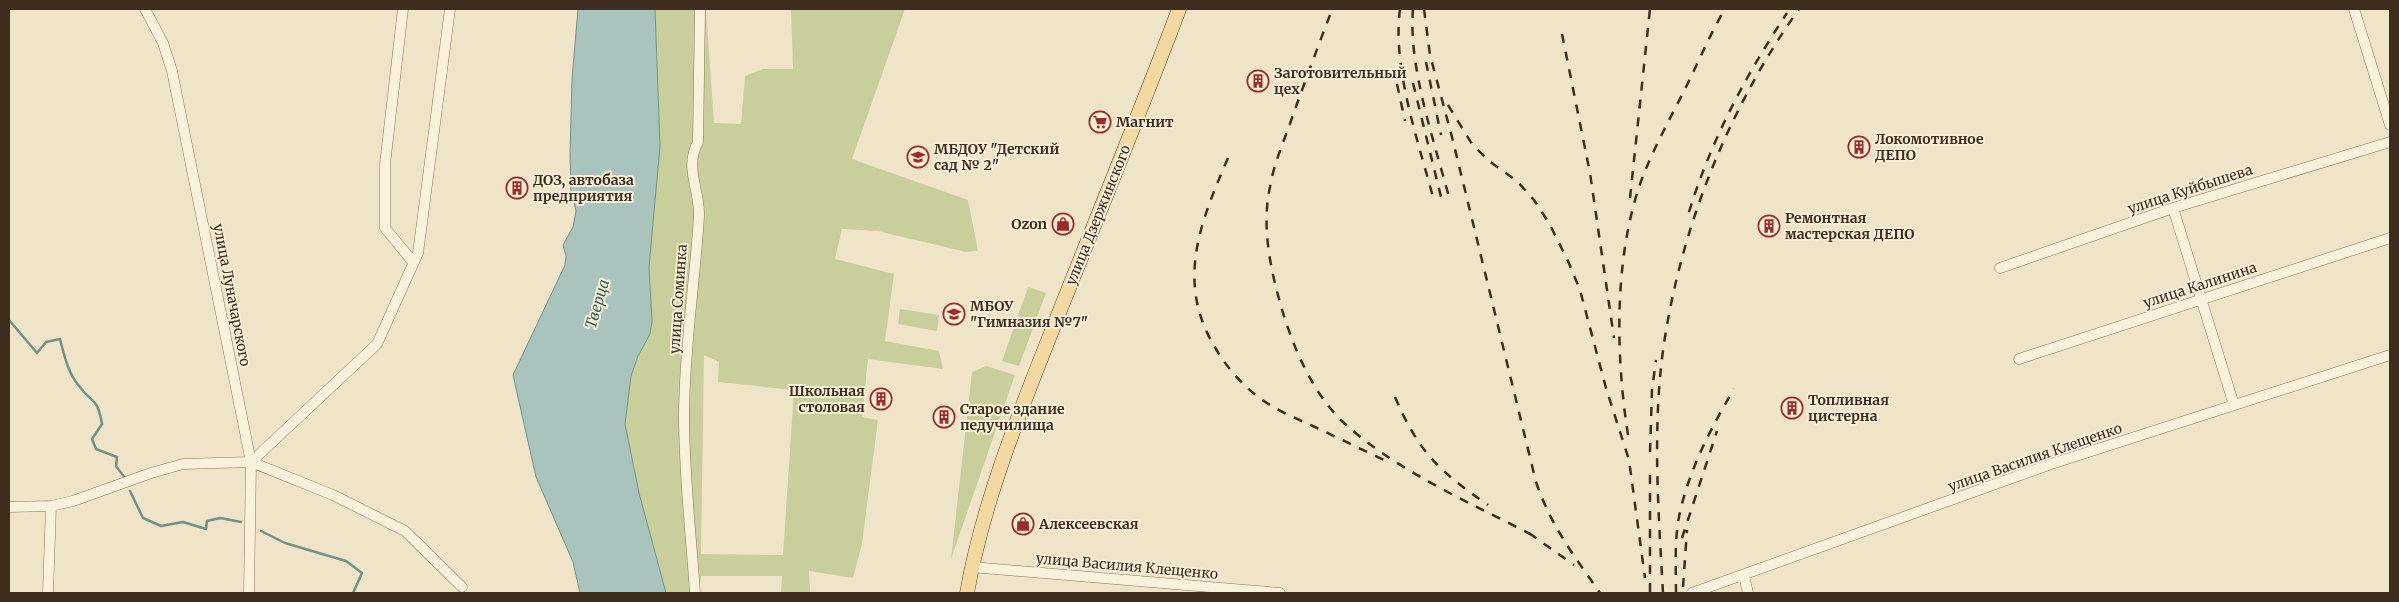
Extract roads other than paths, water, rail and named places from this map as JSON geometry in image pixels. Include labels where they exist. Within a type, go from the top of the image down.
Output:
[{"type":"main road","name":"улица Дзержинского","points":[[966,593],[971,566],[989,502],[1034,376],[1179,9]]},
{"type":"street","name":"улица Луначарского","points":[[145,9],[163,43],[172,71],[251,462],[249,593]]},
{"type":"street","points":[[403,9],[385,164],[384,228],[413,262]]},
{"type":"street","points":[[251,462],[377,344],[418,253],[450,9]]},
{"type":"street","name":"улица Соминка","points":[[695,593],[684,416],[692,282],[699,214],[691,169],[693,152],[698,142],[700,9]]},
{"type":"street","points":[[2354,9],[2390,125]]},
{"type":"street","name":"улица Куйбышева","points":[[2000,268],[2173,208],[2390,142]]},
{"type":"street","points":[[2173,208],[2234,405]]},
{"type":"street","name":"улица Калинина","points":[[2019,359],[2390,238]]},
{"type":"street","name":"улица Василия Клещенко","points":[[1692,593],[1744,576],[2051,464],[2390,355]]},
{"type":"street","points":[[9,507],[51,506],[73,502],[151,472],[183,464],[251,462],[333,495],[405,531],[462,587]]},
{"type":"street","points":[[48,593],[51,506]]},
{"type":"street","name":"улица Василия Клещенко","points":[[971,566],[1280,593]]},
{"type":"street","points":[[1744,576],[1748,593]]},
{"type":"water","name":"Тверца","points":[[578,9],[655,9],[660,146],[649,267],[652,322],[650,334],[638,356],[631,376],[625,424],[639,493],[666,593],[580,593],[573,562],[536,477],[513,375],[565,265],[566,256],[563,245],[573,227],[576,211],[571,191],[570,155],[572,79]]},
{"type":"waterway","points":[[9,320],[37,353],[46,342],[60,339],[67,364],[75,381],[98,409],[102,424],[92,439],[96,449],[117,457],[116,466],[125,478]]},
{"type":"waterway","points":[[130,491],[143,518],[161,526],[183,522],[206,529],[207,521],[220,518],[241,522]]},
{"type":"waterway","points":[[261,531],[285,543],[346,561],[362,573],[353,593]]},
{"type":"railway","points":[[1400,9],[1399,32],[1403,81],[1434,201]]},
{"type":"railway","points":[[1413,9],[1415,56],[1419,80],[1430,130],[1450,201]]},
{"type":"railway","points":[[1424,9],[1430,55],[1452,137],[1536,482],[1556,527],[1600,593]]},
{"type":"railway","points":[[1630,198],[1650,9]]},
{"type":"railway","points":[[1628,435],[1621,375],[1620,312],[1621,281],[1630,219],[1638,190],[1654,151],[1725,9]]},
{"type":"railway","points":[[1663,593],[1657,425],[1662,358],[1676,283],[1700,200],[1716,160],[1753,82],[1799,9]]},
{"type":"railway","points":[[1689,212],[1708,159],[1731,109],[1757,60],[1787,13]]},
{"type":"railway","points":[[1330,15],[1277,161],[1268,201],[1267,229],[1272,271],[1289,331],[1303,365],[1321,396],[1343,422],[1364,440],[1410,471],[1534,536]]},
{"type":"railway","points":[[1562,34],[1590,173],[1614,338]]},
{"type":"railway","points":[[1426,62],[1441,135]]},
{"type":"railway","points":[[1413,83],[1442,201]]},
{"type":"railway","points":[[1397,84],[1405,121]]},
{"type":"railway","points":[[1448,105],[1472,144],[1489,161],[1517,181],[1534,200],[1549,223],[1568,261],[1580,290],[1606,388],[1629,460],[1645,578]]},
{"type":"railway","points":[[1228,158],[1201,230],[1196,253],[1194,277],[1197,300],[1204,325],[1216,349],[1225,363],[1242,382],[1267,403],[1384,460]]},
{"type":"railway","points":[[1650,452],[1652,390],[1656,360]]},
{"type":"railway","points":[[1676,593],[1677,532],[1684,496],[1702,449],[1734,389]]},
{"type":"railway","points":[[1395,397],[1413,433],[1432,459],[1456,482],[1488,505]]},
{"type":"railway","points":[[1682,538],[1717,431]]},
{"type":"railway","points":[[1650,475],[1650,593]]},
{"type":"railway","points":[[1683,587],[1687,530]]},
{"type":"railway","points":[[1529,533],[1574,565]]},
{"type":"place","name":"Заготовительный цех","points":[[1258,81]]},
{"type":"place","name":"Магнит","points":[[1100,122]]},
{"type":"place","name":"Локомотивное ДЕПО","points":[[1859,147]]},
{"type":"place","name":"МБДОУ \"Детский сад № 2\"","points":[[918,157]]},
{"type":"place","name":"ДОЗ, автобаза предприятия","points":[[517,188]]},
{"type":"place","name":"Ozon","points":[[1063,224]]},
{"type":"place","name":"Ремонтная мастерская ДЕПО","points":[[1769,226]]},
{"type":"place","name":"МБОУ \"Гимназия №7\"","points":[[954,314]]},
{"type":"place","name":"Школьная столовая","points":[[881,399]]},
{"type":"place","name":"Топливная цистерна","points":[[1792,408]]},
{"type":"place","name":"Старое здание педучилища","points":[[944,417]]},
{"type":"place","name":"Алексеевская","points":[[1023,524]]}]
